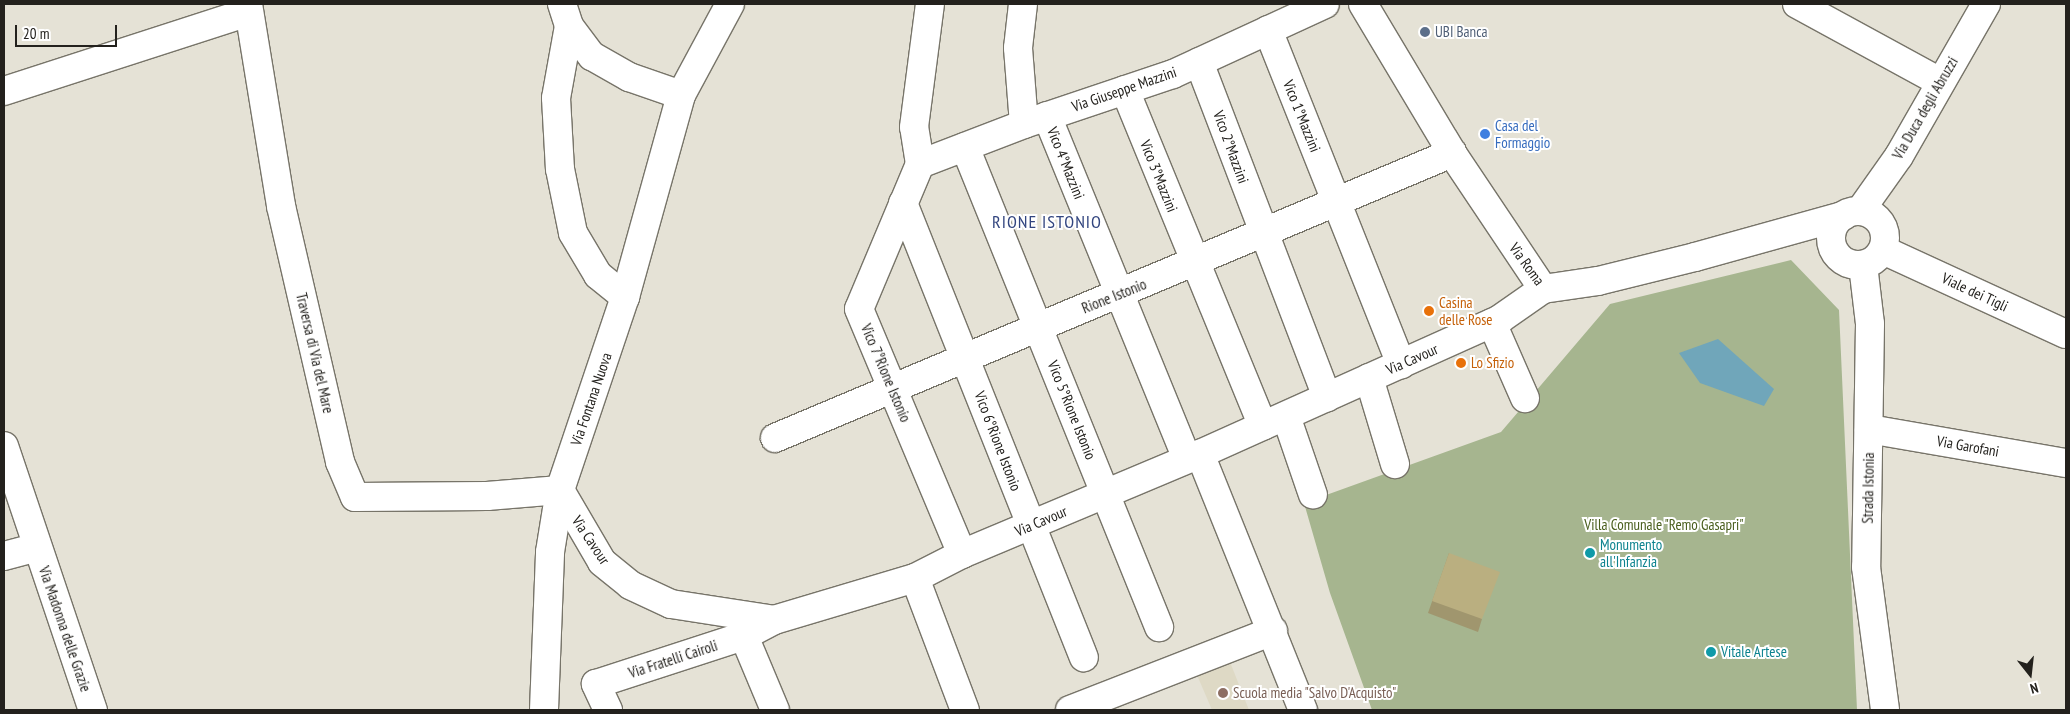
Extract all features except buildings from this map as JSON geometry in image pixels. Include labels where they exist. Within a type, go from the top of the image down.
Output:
[{"type":"street","name":"Via Fontana Nuova","points":[[544,710],[550,552],[560,490],[625,297],[681,95],[730,4]]},
{"type":"street","points":[[920,164],[914,127],[930,4]]},
{"type":"street","name":"Vico 4°Mazzini","points":[[1023,4],[1018,48],[1035,120],[1120,294],[1270,623],[1303,710]]},
{"type":"street","name":"Via Giuseppe Mazzini","points":[[920,164],[1035,120],[1125,90],[1199,62],[1325,4]]},
{"type":"street","name":"Via Roma","points":[[1363,4],[1452,153],[1543,289],[1598,281],[1852,213]]},
{"type":"street","points":[[1797,4],[1940,82]]},
{"type":"street","points":[[4,91],[248,8]]},
{"type":"street","name":"Traversa di Via del Mare","points":[[248,8],[281,206],[340,462],[355,497],[487,496],[560,490]]},
{"type":"street","name":"Via Duca degli Abruzzi","points":[[1852,213],[1899,156],[1940,82],[1977,9]]},
{"type":"street","points":[[565,15],[592,56],[629,77],[681,95]]},
{"type":"street","points":[[565,15],[556,98],[560,169],[573,233],[598,275],[625,297]]},
{"type":"street","name":"Vico 1°Mazzini","points":[[1268,30],[1401,364]]},
{"type":"street","name":"Vico 2°Mazzini","points":[[1199,62],[1327,397]]},
{"type":"street","name":"Vico 3°Mazzini","points":[[1125,90],[1194,263],[1313,496]]},
{"type":"street","name":"Vico 5°Rione Istonio","points":[[965,147],[1159,627]]},
{"type":"street","name":"Rione Istonio","points":[[775,438],[1452,153]]},
{"type":"street","name":"Vico 7°Rione Istonio","points":[[920,164],[859,309],[962,554]]},
{"type":"street","name":"Vico 6°Rione Istonio","points":[[903,203],[966,357],[1030,526],[1084,657]]},
{"type":"street","points":[[1852,213],[1876,217],[1882,224],[1885,232],[1873,258],[1855,266],[1840,259],[1831,245],[1832,228],[1852,213]]},
{"type":"street","name":"Viale dei Tigli","points":[[1873,258],[2066,334]]},
{"type":"street","name":"Strada Istonia","points":[[1873,258],[1870,324],[1866,567],[1886,710]]},
{"type":"street","name":"Via Cavour","points":[[560,490],[602,562],[630,585],[671,604],[774,620],[915,578],[962,554],[1194,457],[1492,323],[1543,289]]},
{"type":"street","points":[[1492,323],[1525,398]]},
{"type":"street","points":[[1369,378],[1395,464]]},
{"type":"street","name":"Via Garofani","points":[[1869,430],[2066,462]]},
{"type":"street","name":"Via Madonna delle Grazie","points":[[4,446],[93,710]]},
{"type":"street","name":"Via Madonna delle Grazie","points":[[4,556],[37,547]]},
{"type":"street","points":[[915,578],[965,710]]},
{"type":"street","name":"Via Fratelli Cairoli","points":[[608,710],[596,684],[744,636],[774,620]]},
{"type":"street","points":[[1070,710],[1270,623]]},
{"type":"street","points":[[744,636],[775,710]]},
{"type":"shaded area","name":"Scuola media \"Salvo D'Acquisto\"","points":[[1230,662],[1249,710],[1212,710],[1197,675]]},
{"type":"green space","name":"Villa Comunale \"Remo Gasapri\"","points":[[1791,260],[1839,310],[1857,710],[1372,710],[1330,593],[1304,503],[1501,432],[1610,304]]},
{"type":"water","points":[[1718,339],[1774,389],[1764,406],[1700,383],[1679,353]]},
{"type":"place","name":"UBI Banca","points":[[1425,32]]},
{"type":"place","name":"Casa del Formaggio","points":[[1485,134]]},
{"type":"place","name":"Casina delle Rose","points":[[1429,311]]},
{"type":"place","name":"Lo Sfizio","points":[[1461,363]]},
{"type":"place","name":"Monumento all'Infanzia","points":[[1590,553]]},
{"type":"place","name":"Vitale Artese","points":[[1711,652]]},
{"type":"place","name":"Scuola media \"Salvo D'Acquisto\"","points":[[1223,693]]},
{"type":"district","name":"RIONE ISTONIO","points":[[1047,222]]}]
